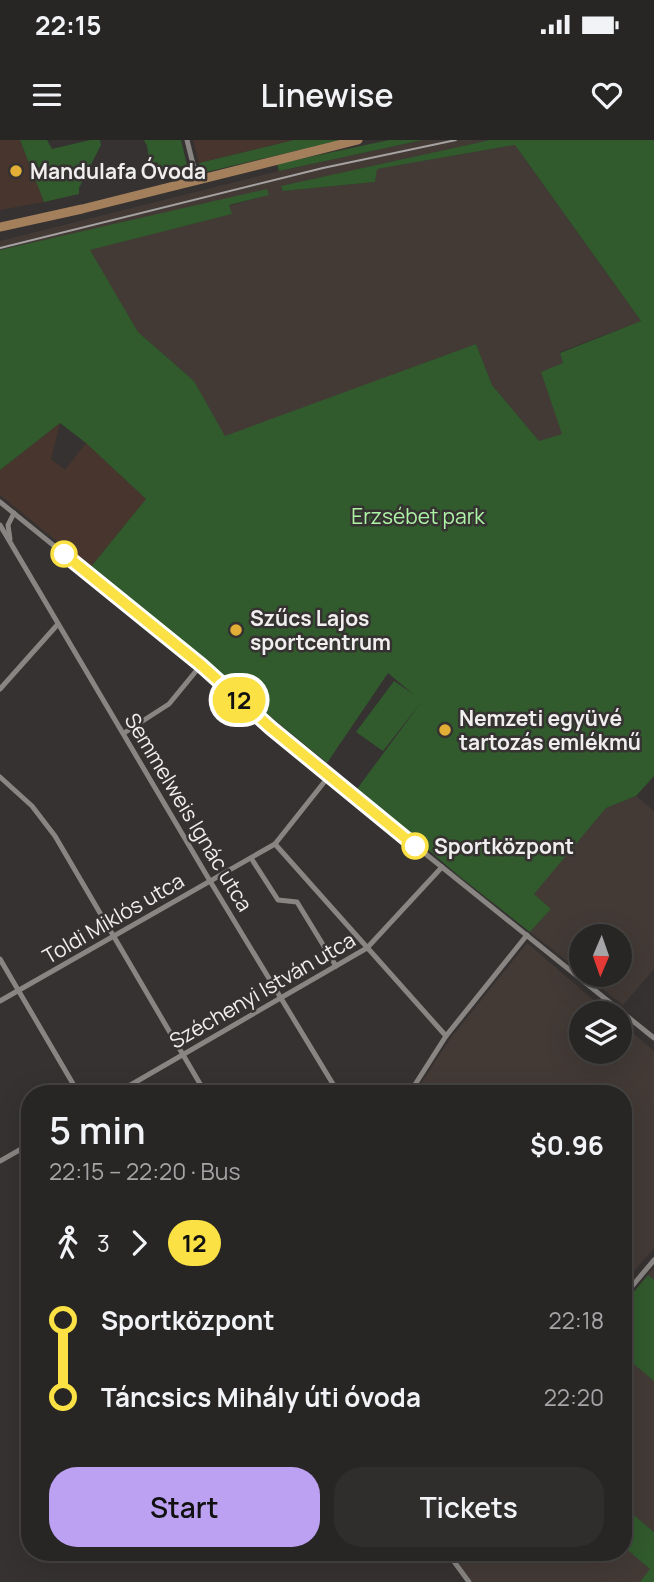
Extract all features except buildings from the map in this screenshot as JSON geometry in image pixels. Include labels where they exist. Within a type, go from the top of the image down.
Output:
[{"type":"main road","points":[[0,227],[358,140]]},
{"type":"street","points":[[187,140],[197,180]]},
{"type":"street","points":[[1,505],[201,665],[329,776],[654,1038]]},
{"type":"street","points":[[12,546],[8,525],[14,513]]},
{"type":"street","name":"Semmelweis Ignác utca","points":[[0,525],[334,1085]]},
{"type":"street","points":[[0,689],[58,624]]},
{"type":"street","points":[[124,733],[169,704],[201,665]]},
{"type":"street","name":"Toldi Miklós utca","points":[[0,1001],[275,844],[329,776]]},
{"type":"street","points":[[0,777],[32,806],[55,836],[201,1085]]},
{"type":"street","points":[[275,844],[446,1036]]},
{"type":"street","points":[[251,858],[278,900],[297,902],[336,966]]},
{"type":"street","name":"Széchenyi István utca","points":[[131,1085],[367,948],[442,867]]},
{"type":"street","points":[[415,1085],[446,1036],[527,935]]},
{"type":"street","points":[[0,959],[74,1085]]},
{"type":"street","points":[[0,1161],[21,1149]]},
{"type":"street","points":[[632,1287],[654,1260]]},
{"type":"street","points":[[454,1561],[469,1582]]},
{"type":"shaded area","name":"Mandulafa Óvoda","points":[[0,140],[20,140],[44,202],[0,210]]},
{"type":"shaded area","points":[[193,140],[294,140],[199,163]]},
{"type":"shaded area","points":[[423,140],[490,140],[282,186],[283,191],[375,182],[376,169],[515,145],[641,321],[560,352],[563,363],[563,434],[539,441],[492,385],[476,344],[225,437],[194,381],[138,332],[89,250],[231,214],[229,206],[268,195],[267,190],[0,250],[0,241],[279,171]]},
{"type":"shaded area","points":[[60,423],[51,459],[65,470],[86,443],[146,499],[90,568],[0,495],[0,470]]},
{"type":"shaded area","points":[[636,796],[654,811],[654,969],[626,1001],[618,1001],[600,987],[632,987],[632,924],[569,924],[569,963],[530,932],[551,909],[533,894],[606,808]]},
{"type":"shaded area","points":[[527,943],[569,979],[569,987],[579,987],[595,1001],[569,1001],[569,1064],[632,1064],[632,1032],[654,1051],[654,1248],[632,1274],[632,1085],[420,1085],[450,1039]]},
{"type":"shaded area","points":[[654,1267],[654,1532],[632,1514],[632,1294]]},
{"type":"shaded area","points":[[632,1553],[651,1569],[640,1582],[472,1582],[457,1561],[632,1561]]},
{"type":"green space","points":[[20,140],[47,140],[52,149],[90,140],[100,140],[101,145],[79,188],[79,194],[44,202]]},
{"type":"green space","points":[[144,140],[181,140],[187,165],[162,172],[157,162],[150,164]]},
{"type":"green space","points":[[294,140],[342,140],[202,173],[199,163]]},
{"type":"green space","points":[[389,140],[423,140],[279,171],[277,164]]},
{"type":"green space","name":"Erzsébet park","points":[[490,140],[654,140],[654,776],[636,796],[606,808],[534,894],[551,909],[530,932],[357,789],[422,701],[383,751],[356,732],[394,681],[413,694],[388,673],[327,763],[90,568],[146,499],[86,443],[60,423],[0,470],[0,250],[267,189],[269,195],[229,205],[232,214],[90,250],[138,332],[194,381],[225,436],[476,344],[492,385],[539,441],[562,434],[541,372],[563,363],[560,353],[641,321],[515,145],[377,169],[375,182],[283,191],[281,186]]},
{"type":"green space","points":[[648,1275],[654,1280],[654,1381],[632,1363],[632,1294]]},
{"type":"green space","points":[[632,1514],[654,1532],[654,1582],[640,1582],[650,1569],[632,1554]]},
{"type":"tram line","points":[[0,248],[323,168],[456,140]]},
{"type":"bus line","name":"12","points":[[64,554],[201,665],[271,728],[415,846]]},
{"type":"place","name":"Mandulafa Óvoda","points":[[16,171]]},
{"type":"place","name":"Szűcs Lajos sportcentrum","points":[[236,630]]},
{"type":"place","name":"Nemzeti együvé tartozás emlékmű","points":[[445,730]]},
{"type":"place","name":"Sportközpont","points":[[415,846]]}]
